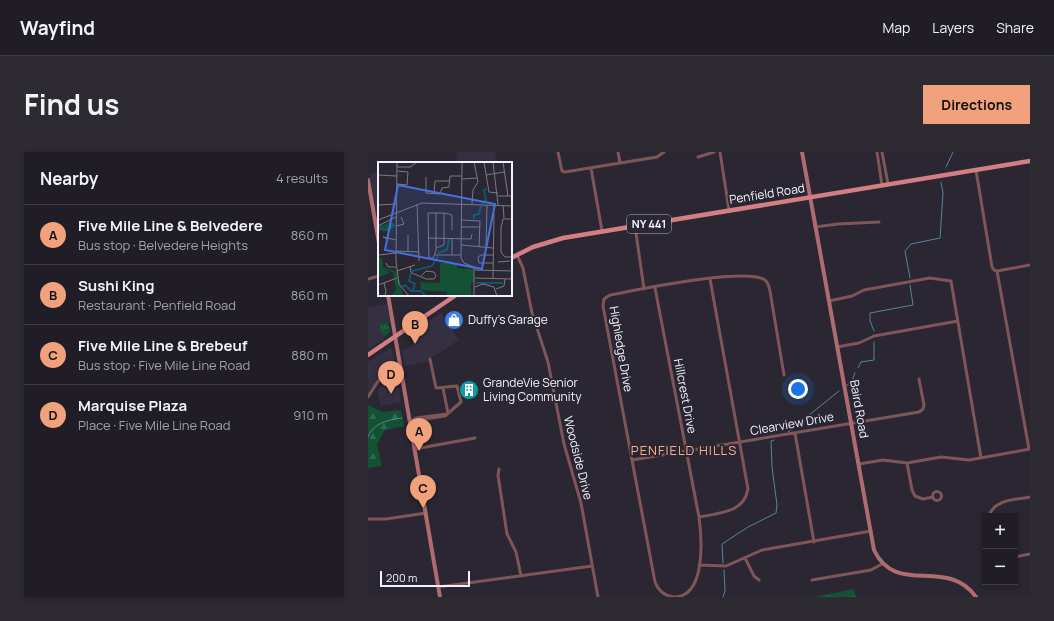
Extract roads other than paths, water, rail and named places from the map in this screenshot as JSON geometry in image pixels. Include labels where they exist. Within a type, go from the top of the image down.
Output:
[{"type":"main road","name":"Penfield Road","points":[[512,257],[550,241],[602,231],[810,198],[1030,160]]},
{"type":"main road","points":[[368,354],[455,296]]},
{"type":"street","points":[[558,152],[563,172],[657,157],[664,152]]},
{"type":"street","points":[[618,152],[620,163]]},
{"type":"street","points":[[698,157],[714,152]]},
{"type":"street","points":[[720,152],[729,210]]},
{"type":"street","name":"Baird Road","points":[[802,152],[874,550],[882,564],[893,574],[902,579],[916,581],[943,578],[957,582],[971,591],[976,597]]},
{"type":"street","points":[[877,152],[882,185]]},
{"type":"street","points":[[882,152],[888,184]]},
{"type":"street","points":[[591,168],[602,231]]},
{"type":"street","points":[[976,169],[992,267],[994,270],[998,271],[1030,265]]},
{"type":"street","points":[[368,180],[378,237]]},
{"type":"street","points":[[815,227],[879,222]]},
{"type":"street","points":[[635,226],[644,289]]},
{"type":"street","name":"Woodside Drive","points":[[516,255],[523,269],[532,313],[548,362],[564,444],[581,502],[598,597]]},
{"type":"street","points":[[859,464],[883,460],[907,463],[941,456],[964,460],[1029,449],[998,271]]},
{"type":"street","name":"Highledge Drive","points":[[680,596],[666,595],[657,587],[655,582],[603,302],[606,297],[610,295],[644,289],[739,275],[761,278],[766,281],[770,291],[784,376]]},
{"type":"street","points":[[368,279],[378,276]]},
{"type":"street","points":[[829,301],[852,296],[864,290],[930,278],[951,281],[981,458]]},
{"type":"street","points":[[699,517],[735,509],[746,498],[748,484],[710,279]]},
{"type":"street","name":"Hillcrest Drive","points":[[655,288],[701,534],[699,565],[695,585],[687,593],[680,596]]},
{"type":"street","points":[[388,296],[440,597]]},
{"type":"street","points":[[837,347],[859,343],[874,336],[958,320]]},
{"type":"street","points":[[410,421],[416,422],[445,416],[455,409],[461,402],[458,387],[451,386],[439,389],[435,386],[430,359]]},
{"type":"street","points":[[368,397],[390,368],[400,366]]},
{"type":"street","name":"Clearview Drive","points":[[632,460],[921,411],[924,405],[919,379]]},
{"type":"street","points":[[443,388],[447,414]]},
{"type":"street","points":[[795,433],[814,542]]},
{"type":"street","points":[[415,449],[475,438]]},
{"type":"street","points":[[907,463],[912,490],[915,496],[923,499],[933,497]]},
{"type":"street","points":[[499,469],[498,475],[508,534],[516,552],[521,576]]},
{"type":"street","points":[[991,513],[1000,503],[1030,498]]},
{"type":"street","points":[[368,519],[386,519],[426,513]]},
{"type":"street","points":[[699,565],[726,566],[762,550],[871,531]]},
{"type":"street","points":[[1018,556],[1030,554]]},
{"type":"street","points":[[745,558],[754,576],[759,580]]},
{"type":"street","points":[[812,580],[871,570],[882,564]]},
{"type":"street","points":[[438,586],[592,566]]},
{"type":"waterway","points":[[946,167],[953,152]]},
{"type":"waterway","points":[[910,278],[905,251],[911,244],[940,238],[943,193],[941,182]]},
{"type":"waterway","points":[[874,331],[870,321],[870,313],[913,305],[910,285]]},
{"type":"waterway","points":[[858,368],[861,362],[874,360],[874,342]]},
{"type":"waterway","points":[[847,385],[852,381],[855,373]]},
{"type":"waterway","points":[[788,432],[839,391]]},
{"type":"waterway","points":[[368,437],[370,432],[377,425],[386,421],[402,418]]},
{"type":"waterway","points":[[723,563],[722,544],[748,527],[776,513],[777,505],[772,467],[771,441],[774,440]]},
{"type":"waterway","points":[[723,597],[725,591],[724,570]]},
{"type":"place","name":"Duffy's Garage","points":[[454,320]]},
{"type":"place","name":"Sushi King","points":[[415,344]]},
{"type":"place","name":"GrandeVie Senior Living Community","points":[[469,390]]},
{"type":"place","name":"Marquise Plaza","points":[[391,394]]},
{"type":"place","name":"Five Mile Line & Belvedere","points":[[419,451]]},
{"type":"place","name":"Five Mile Line & Brebeuf","points":[[423,508]]},
{"type":"district","name":"PENFIELD HILLS","points":[[684,450]]}]
